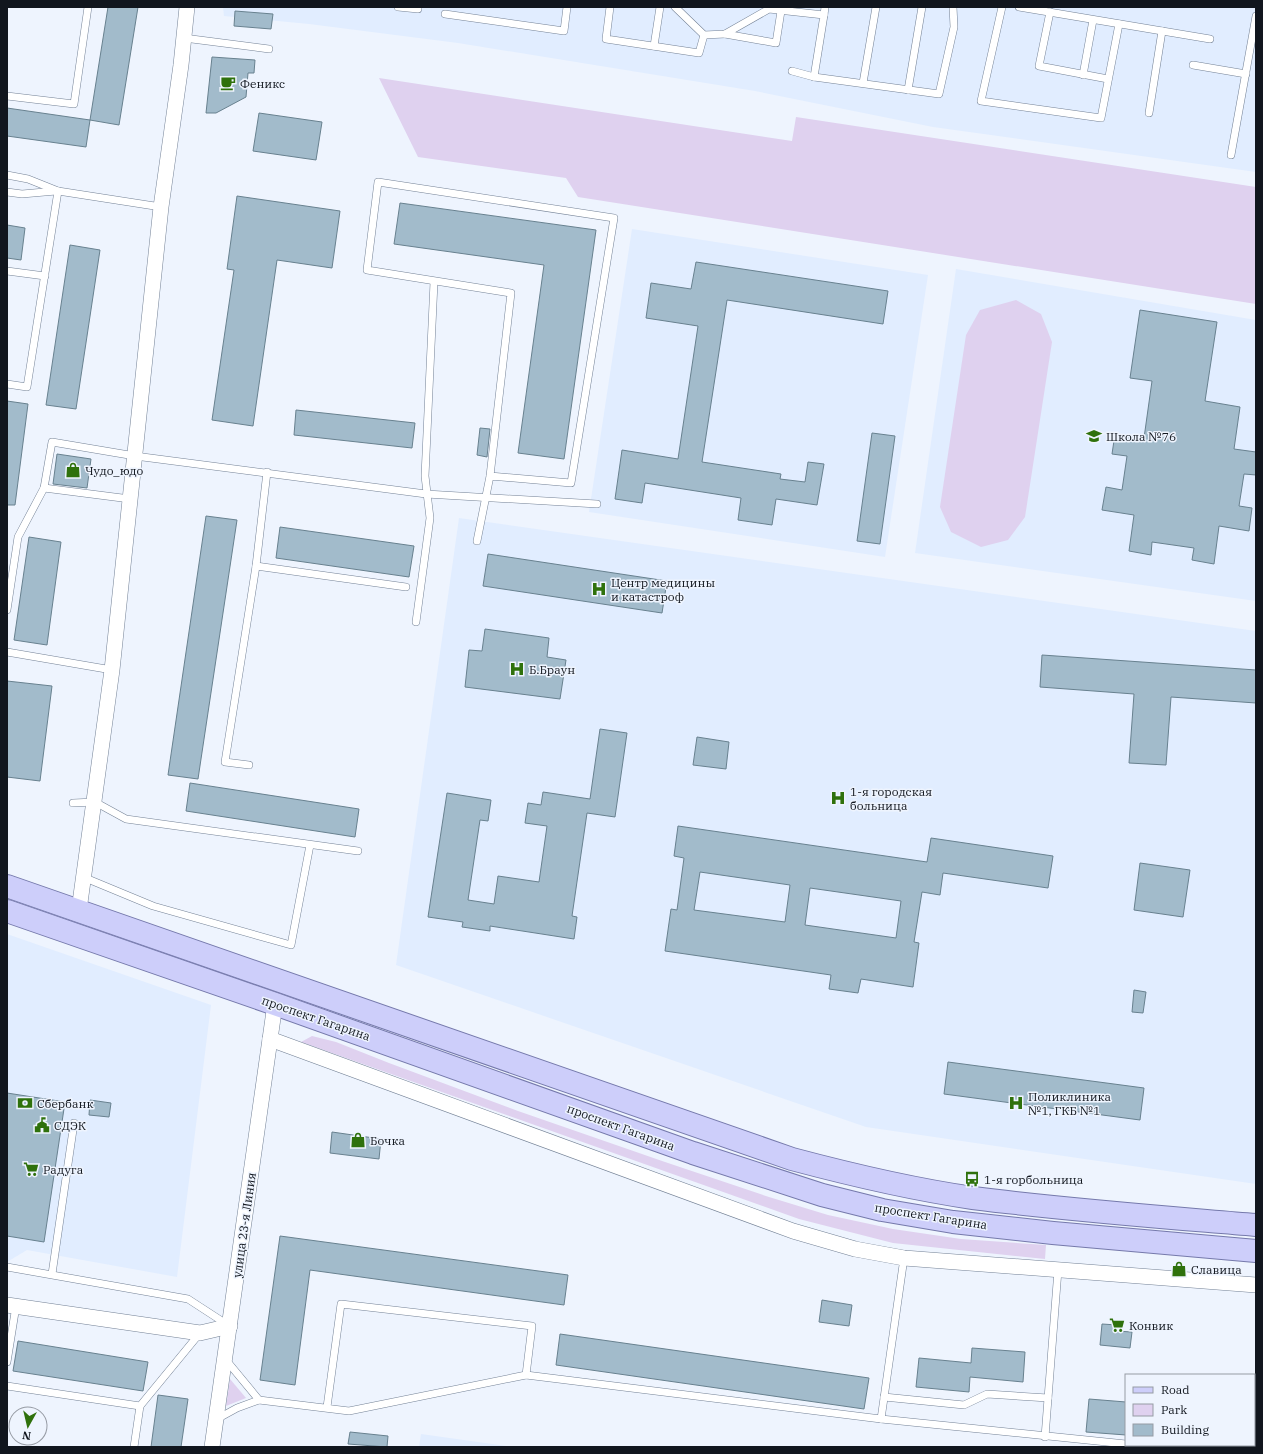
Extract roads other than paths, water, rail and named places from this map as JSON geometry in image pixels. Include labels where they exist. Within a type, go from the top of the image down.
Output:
[{"type":"main road","name":"проспект Гагарина","points":[[7,886],[792,1159],[881,1182],[972,1198],[1256,1225]]},
{"type":"main road","points":[[71,934],[78,910]]},
{"type":"main road","name":"проспект Гагарина","points":[[7,911],[693,1152],[830,1197],[882,1210],[953,1222],[1053,1233],[1256,1251]]},
{"type":"street","points":[[78,910],[95,802],[112,670],[161,207],[187,7]]},
{"type":"street","name":"улица 23-я Линия","points":[[212,1447],[275,1004]]},
{"type":"street","points":[[270,1039],[793,1231],[856,1249],[904,1258],[1256,1285]]},
{"type":"street","points":[[11,1306],[200,1333],[230,1326]]},
{"type":"lane","points":[[7,96],[74,104],[88,7]]},
{"type":"lane","points":[[398,7],[418,9],[418,7]]},
{"type":"lane","points":[[445,14],[564,32],[567,7]]},
{"type":"lane","points":[[610,7],[606,39],[699,53],[704,35]]},
{"type":"lane","points":[[654,46],[660,7]]},
{"type":"lane","points":[[675,7],[704,35],[725,34],[776,43],[781,11]]},
{"type":"lane","points":[[814,76],[826,7]]},
{"type":"lane","points":[[863,83],[876,7]]},
{"type":"lane","points":[[908,90],[922,7]]},
{"type":"lane","points":[[792,71],[814,76],[940,94],[954,27],[954,7]]},
{"type":"lane","points":[[1002,7],[982,101],[1101,118],[1119,24]]},
{"type":"lane","points":[[1019,7],[1210,39]]},
{"type":"lane","points":[[725,34],[769,9],[824,15]]},
{"type":"lane","points":[[1050,12],[1039,66],[1108,79]]},
{"type":"lane","points":[[1231,155],[1246,74],[1254,43],[1256,16]]},
{"type":"lane","points":[[1084,75],[1094,20]]},
{"type":"lane","points":[[1149,113],[1162,31]]},
{"type":"lane","points":[[184,38],[269,49]]},
{"type":"lane","points":[[1193,65],[1246,74]]},
{"type":"lane","points":[[7,175],[28,179],[58,191],[161,207]]},
{"type":"lane","points":[[477,541],[490,476],[511,293],[434,282],[367,270],[378,182],[614,218],[571,483],[490,476]]},
{"type":"lane","points":[[7,192],[22,194],[58,191]]},
{"type":"lane","points":[[7,384],[26,387],[58,191]]},
{"type":"lane","points":[[7,271],[45,276]]},
{"type":"lane","points":[[416,622],[430,518],[425,476],[434,282]]},
{"type":"lane","points":[[7,610],[18,537],[44,488],[52,442],[135,456],[267,472],[426,494],[597,504]]},
{"type":"lane","points":[[249,765],[225,762],[256,566],[267,472]]},
{"type":"lane","points":[[44,488],[130,499]]},
{"type":"lane","points":[[256,566],[406,587]]},
{"type":"lane","points":[[7,652],[112,670]]},
{"type":"lane","points":[[73,803],[95,802],[126,819],[358,851]]},
{"type":"lane","points":[[83,877],[153,906],[291,945],[310,845]]},
{"type":"lane","points":[[52,1274],[74,1123]]},
{"type":"lane","points":[[881,1419],[904,1258]]},
{"type":"lane","points":[[7,1267],[188,1299],[230,1326]]},
{"type":"lane","points":[[1045,1437],[1058,1270]]},
{"type":"lane","points":[[327,1407],[341,1304],[532,1326],[526,1375]]},
{"type":"lane","points":[[7,1359],[11,1306]]},
{"type":"lane","points":[[134,1447],[140,1406],[200,1333]]},
{"type":"lane","points":[[225,1358],[259,1400]]},
{"type":"lane","points":[[215,1420],[237,1408],[259,1400],[327,1407],[349,1411],[526,1375],[881,1419],[1045,1437],[1125,1444]]},
{"type":"lane","points":[[7,1386],[140,1406]]},
{"type":"lane","points":[[884,1397],[964,1405],[988,1394],[1048,1398]]},
{"type":"lane","points":[[1068,1439],[1069,1447]]},
{"type":"lane","points":[[1144,1446],[1156,1447]]},
{"type":"place","name":"Феникс","points":[[228,83]]},
{"type":"place","name":"Школа №76","points":[[1094,436]]},
{"type":"place","name":"Чудо_юдо","points":[[73,470]]},
{"type":"place","name":"Центр медицины и катастроф","points":[[599,589]]},
{"type":"place","name":"Б.Браун","points":[[517,669]]},
{"type":"place","name":"1-я городская больница","points":[[838,798]]},
{"type":"place","name":"Сбербанк","points":[[25,1103]]},
{"type":"place","name":"Поликлиника №1, ГКБ №1","points":[[1016,1103]]},
{"type":"place","name":"СДЭК","points":[[42,1125]]},
{"type":"place","name":"Бочка","points":[[358,1140]]},
{"type":"place","name":"Радуга","points":[[31,1169]]},
{"type":"place","name":"1-я горбольница","points":[[972,1179]]},
{"type":"place","name":"Славица","points":[[1179,1269]]},
{"type":"place","name":"Конвик","points":[[1117,1325]]}]
